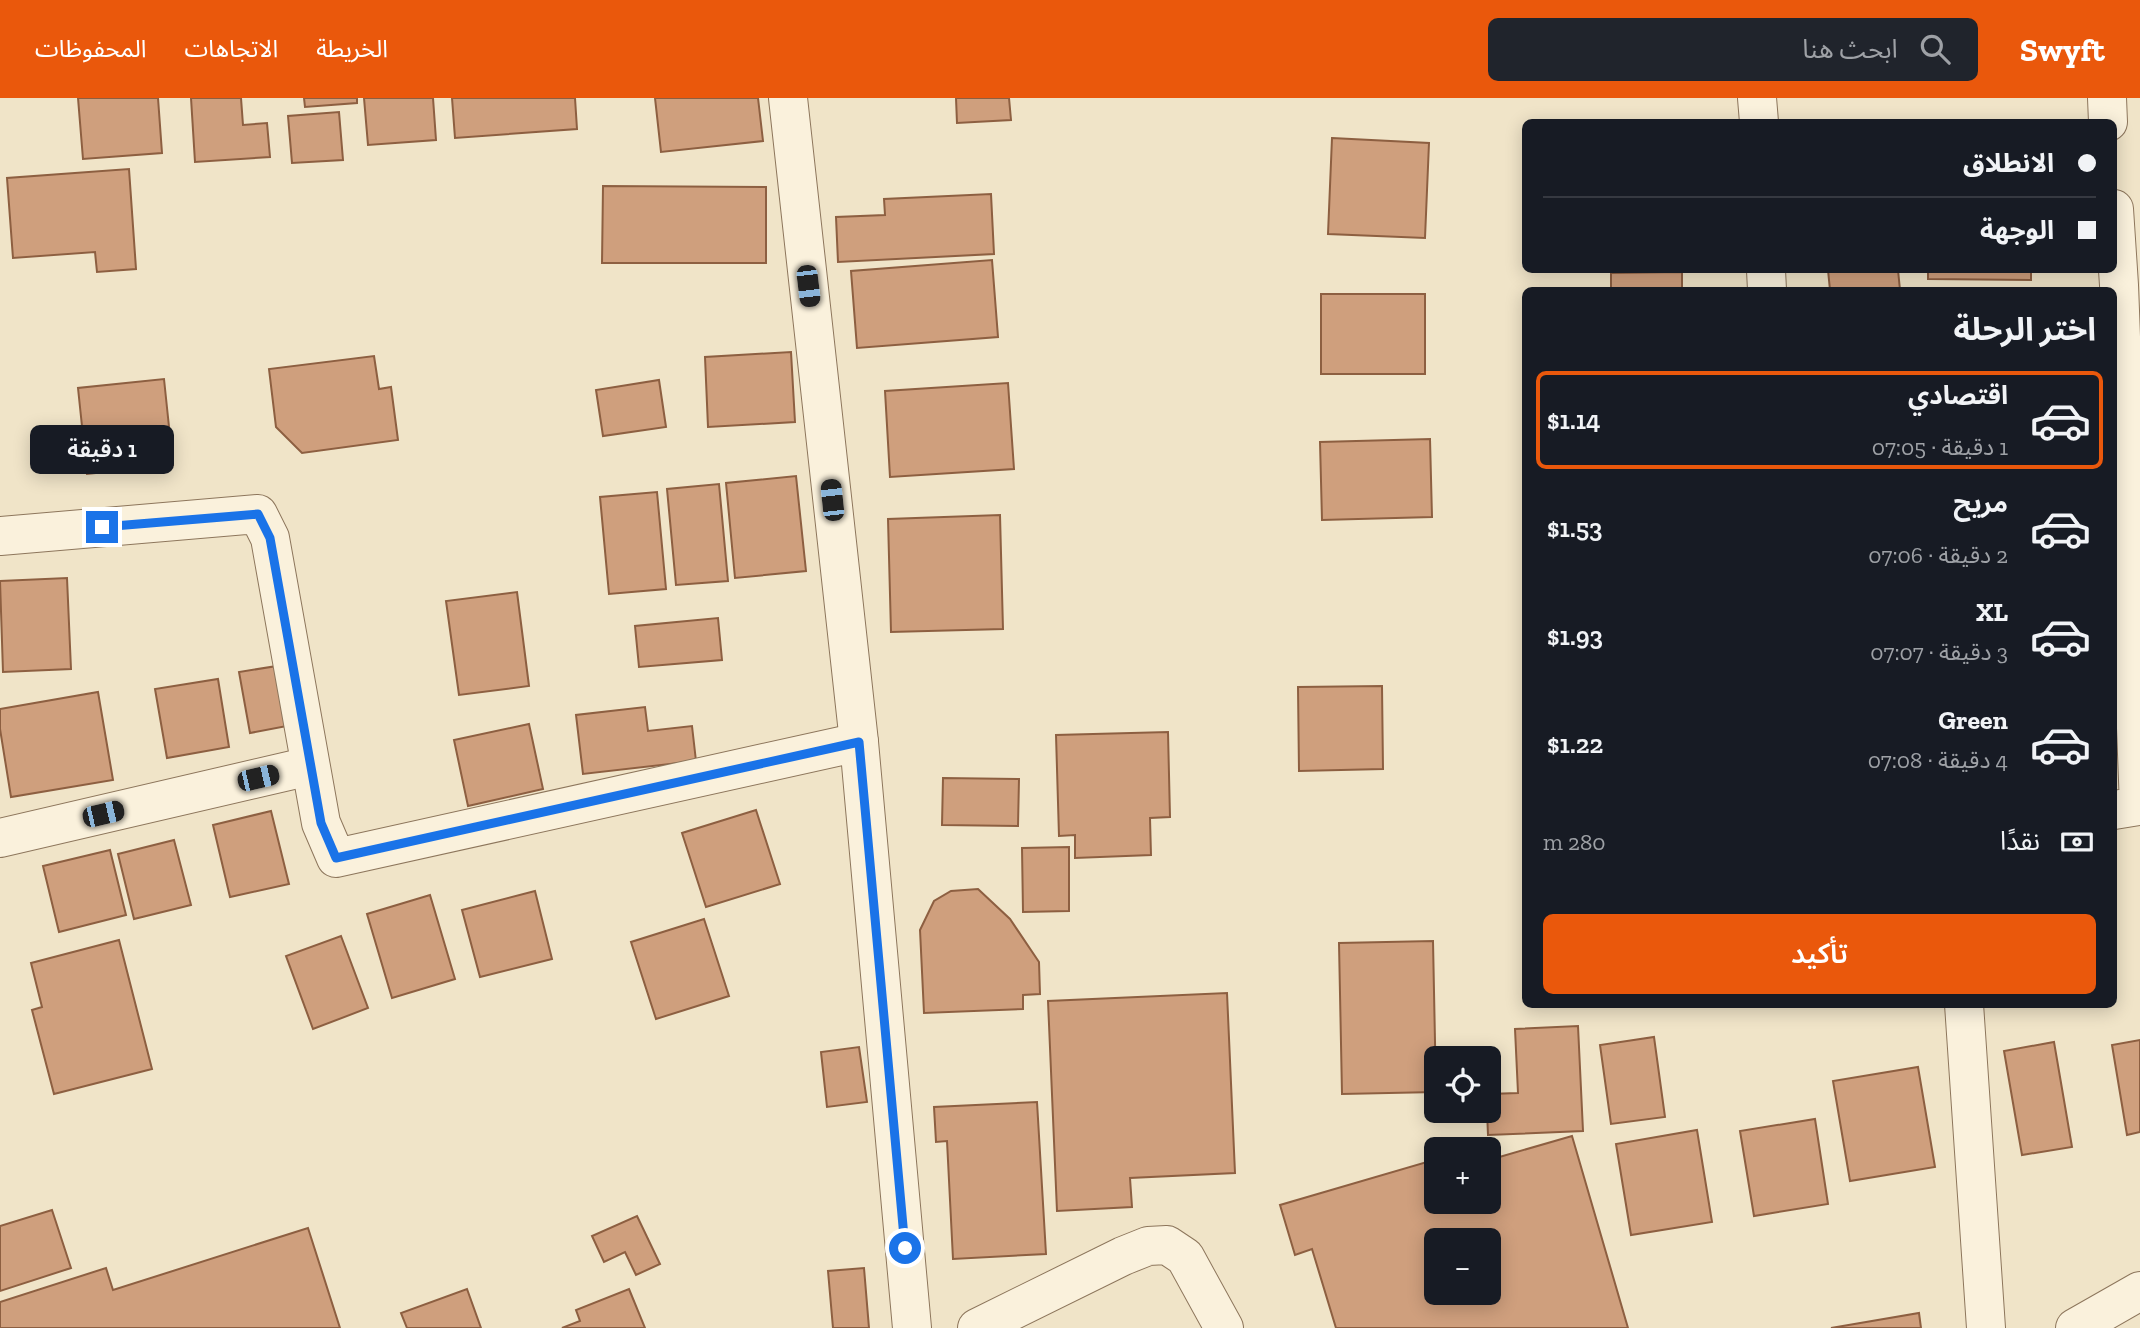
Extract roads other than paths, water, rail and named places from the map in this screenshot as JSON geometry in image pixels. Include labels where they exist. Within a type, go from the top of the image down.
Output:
[{"type":"street","points":[[788,98],[859,742],[912,1328]]},
{"type":"street","points":[[1758,98],[1759,119]]},
{"type":"street","points":[[2107,98],[2108,119]]},
{"type":"street","points":[[2117,255],[2139,806],[2117,810]]},
{"type":"street","points":[[0,536],[258,514],[270,538],[321,823],[336,858],[859,742]]},
{"type":"street","points":[[0,838],[310,766]]},
{"type":"street","points":[[1964,1008],[1986,1328]]},
{"type":"street","points":[[976,1328],[1123,1256],[1148,1246],[1167,1245],[1185,1257],[1224,1328]]},
{"type":"street","points":[[2075,1328],[2140,1292]]}]
